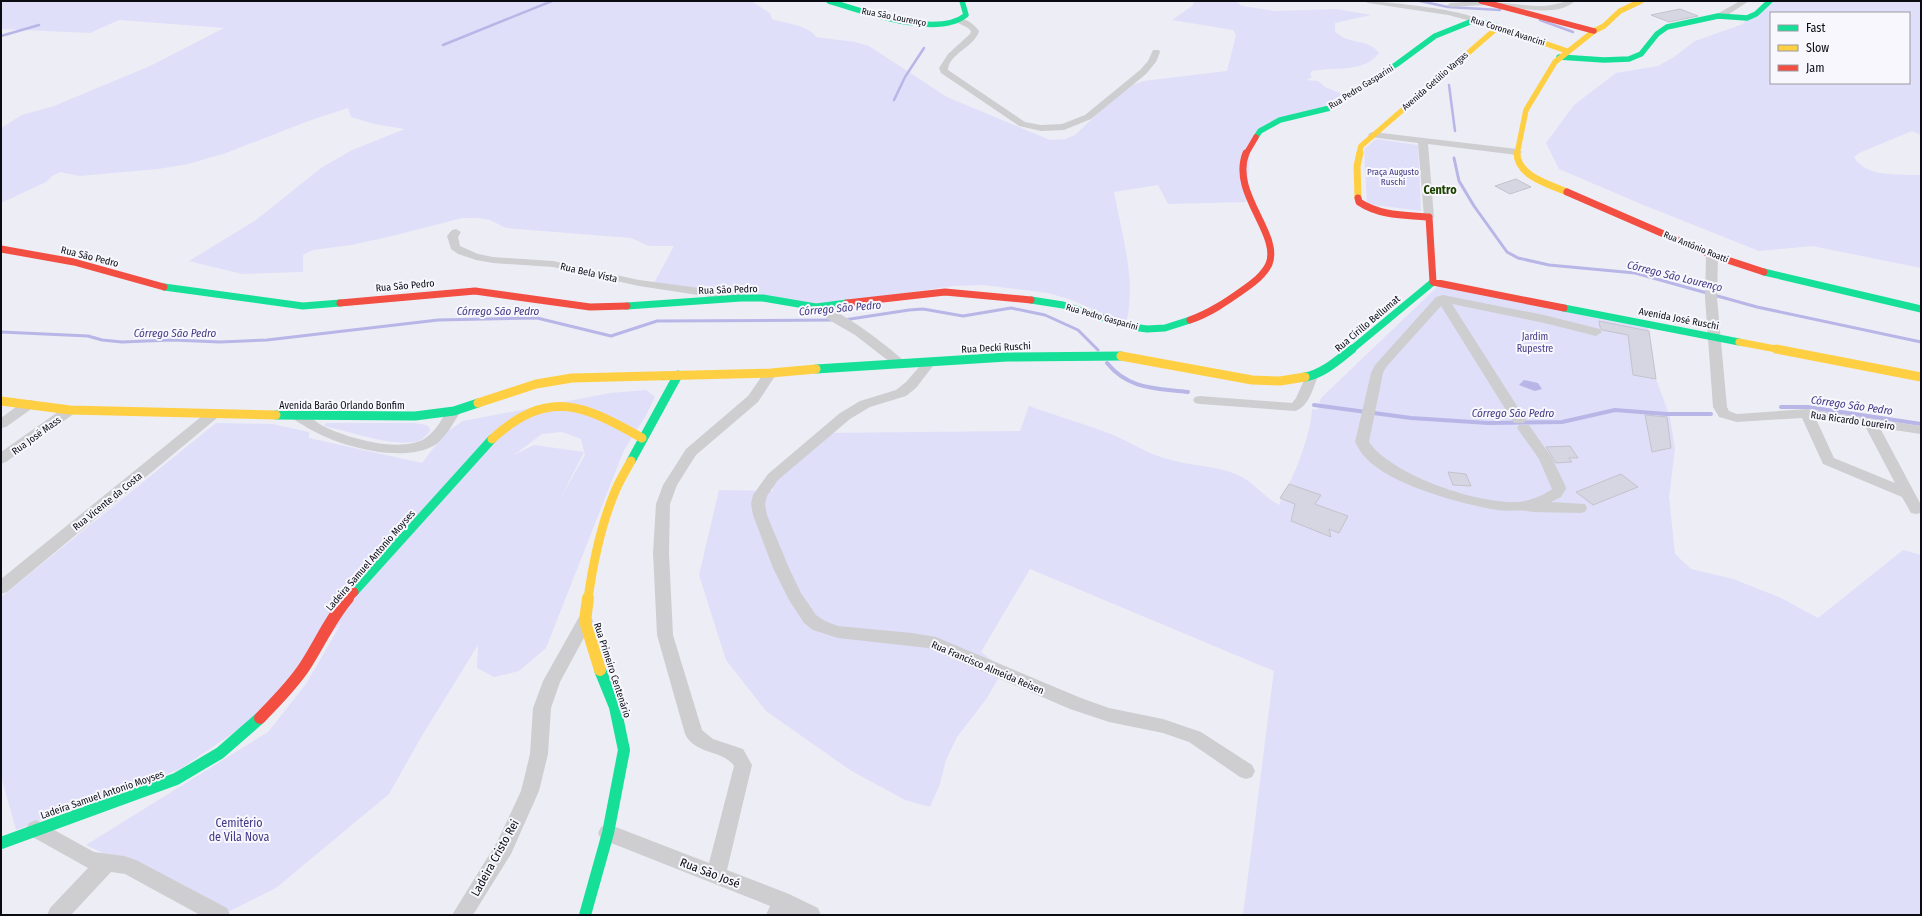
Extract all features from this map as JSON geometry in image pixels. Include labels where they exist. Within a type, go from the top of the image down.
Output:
[{"type":"street","name":"Rua São Lourenço","points":[[829,1],[854,9],[907,21],[943,24],[961,21]]},
{"type":"street","points":[[962,1],[966,15],[961,21],[971,26],[975,31],[974,35],[946,62],[943,68],[944,71],[1022,124],[1041,128],[1064,127],[1088,117],[1142,72],[1152,62],[1156,52]]},
{"type":"street","points":[[1368,1],[1450,7],[1491,3],[1547,9],[1561,6],[1571,1]]},
{"type":"street","points":[[1481,1],[1594,31]]},
{"type":"street","points":[[1594,31],[1596,25],[1610,11],[1629,1]]},
{"type":"street","points":[[1429,217],[1373,210],[1360,205],[1357,195],[1359,151],[1361,146],[1373,135],[1517,152],[1526,110],[1541,83],[1559,57],[1594,31],[1604,26],[1620,11],[1641,1]]},
{"type":"street","points":[[1559,57],[1624,60],[1635,58],[1646,50],[1660,30],[1720,16],[1745,1]]},
{"type":"street","points":[[1720,16],[1735,18],[1754,16],[1770,1]]},
{"type":"street","name":"Rua Coronel Avancini","points":[[1450,7],[1476,20],[1567,51]]},
{"type":"street","name":"Rua Pedro Gasparini","points":[[816,308],[901,296],[945,292],[1032,300],[1063,305],[1133,327],[1147,329],[1165,328],[1193,319],[1243,292],[1270,264],[1271,257],[1268,240],[1252,206],[1245,184],[1243,167],[1246,153],[1260,131],[1280,120],[1330,108],[1397,64],[1429,40],[1476,20]]},
{"type":"street","name":"Avenida Getúlio Vargas","points":[[1373,135],[1498,27]]},
{"type":"street","points":[[1423,142],[1433,282]]},
{"type":"street","name":"Rua Antônio Roatti","points":[[1517,152],[1517,160],[1521,168],[1537,178],[1712,255],[1781,276],[1921,309]]},
{"type":"street","name":"Rua Bela Vista","points":[[456,232],[452,236],[455,247],[462,252],[476,257],[493,260],[553,264],[639,283],[742,298]]},
{"type":"street","name":"Rua São Pedro","points":[[1,249],[74,262],[166,288],[303,306],[475,291],[590,307],[764,298],[816,308]]},
{"type":"street","points":[[1712,255],[1711,294],[1714,336]]},
{"type":"street","name":"Avenida José Ruschi","points":[[1433,282],[1921,377]]},
{"type":"street","name":"Rua Cirillo Bellumat","points":[[1312,376],[1335,363],[1433,282]]},
{"type":"street","points":[[1443,299],[1544,319],[1596,332]]},
{"type":"street","points":[[1443,299],[1381,365],[1377,373],[1362,442],[1365,449],[1379,464],[1411,481],[1460,496],[1486,503],[1517,507],[1580,508]]},
{"type":"street","points":[[1443,299],[1545,458],[1558,485],[1558,491],[1548,498],[1517,507]]},
{"type":"street","points":[[816,308],[845,323],[886,350],[899,363]]},
{"type":"street","name":"Rua Ricardo Loureiro","points":[[1714,336],[1721,410],[1728,416],[1737,418],[1807,413],[1921,430]]},
{"type":"street","name":"Rua Decki Ruschi","points":[[678,375],[771,373],[899,363],[1007,357],[1123,356],[1252,380],[1280,381],[1312,376]]},
{"type":"street","name":"Rua Francisco Almeida Reisen","points":[[930,362],[911,385],[901,393],[865,404],[845,416],[773,477],[760,495],[758,504],[760,515],[778,562],[795,596],[810,620],[820,626],[838,632],[912,638],[930,642],[1076,704],[1110,715],[1164,726],[1195,737],[1246,771]]},
{"type":"street","points":[[716,876],[743,765],[737,755],[707,744],[694,734],[665,635],[662,553],[663,504],[670,485],[691,452],[743,409],[753,399],[771,373]]},
{"type":"street","name":"Avenida Barão Orlando Bonfim","points":[[1,401],[70,410],[212,415],[415,416],[454,411],[536,384],[554,380],[593,377],[678,375]]},
{"type":"street","name":"Rua Primeiro Centenário","points":[[585,915],[608,833],[624,750],[615,707],[597,662],[585,621],[593,564],[600,533],[614,493],[642,438],[678,375]]},
{"type":"street","points":[[1200,400],[1295,407],[1302,400],[1312,376]]},
{"type":"street","points":[[1,424],[29,404]]},
{"type":"street","name":"Ladeira Samuel Antonio Moyses","points":[[1,843],[36,829],[150,790],[176,779],[220,753],[250,728],[289,688],[305,666],[336,612],[490,441],[516,420],[538,410],[563,405],[593,412],[642,438]]},
{"type":"street","name":"Rua José Mass","points":[[1,459],[70,410]]},
{"type":"street","points":[[298,416],[319,429],[340,437],[392,449],[409,449],[421,446],[440,433],[454,411]]},
{"type":"street","points":[[1807,413],[1828,461],[1907,493]]},
{"type":"street","name":"Rua Vicente da Costa","points":[[1,588],[212,415]]},
{"type":"street","points":[[1870,422],[1916,509]]},
{"type":"street","name":"Ladeira Cristo Rei","points":[[462,915],[504,848],[530,791],[539,754],[539,735],[542,708],[552,681],[585,621]]},
{"type":"street","points":[[36,829],[90,860],[106,864],[116,863],[129,866],[220,915]]},
{"type":"street","name":"Rua São José","points":[[608,833],[716,876],[779,908],[811,915]]},
{"type":"street","points":[[57,915],[106,864]]},
{"type":"green space","points":[[1,1],[751,1],[770,13],[772,19],[808,29],[816,37],[855,42],[869,46],[947,97],[1050,140],[1065,139],[1075,135],[1125,88],[1143,81],[1227,71],[1236,35],[1233,30],[1172,20],[1192,6],[1195,1],[1235,1],[1242,6],[1275,11],[1337,9],[1371,15],[1335,23],[1335,31],[1345,38],[1364,43],[1375,48],[1379,53],[1365,64],[1348,68],[1312,71],[1310,74],[1312,77],[1306,80],[1318,81],[1325,87],[1345,95],[1332,105],[1284,117],[1251,140],[1246,202],[1168,204],[1158,185],[1114,192],[1129,275],[1130,292],[1126,324],[1072,300],[1048,293],[983,285],[953,286],[812,307],[654,283],[674,246],[649,246],[631,238],[506,228],[490,220],[477,218],[462,218],[351,245],[313,250],[303,255],[303,272],[242,274],[189,261],[256,220],[321,168],[352,150],[405,129],[374,124],[351,117],[348,108],[311,120],[226,153],[188,164],[158,169],[79,176],[60,172],[52,176],[46,182],[1,203],[1,128],[22,115],[54,106],[150,66],[224,28],[119,20],[90,33],[1,29]]},
{"type":"green space","points":[[1773,1],[1921,1],[1921,135],[1912,131],[1859,153],[1854,157],[1859,164],[1866,169],[1875,172],[1884,174],[1921,175],[1921,268],[1812,246],[1759,251],[1641,204],[1559,169],[1546,143],[1574,105],[1616,73],[1658,66],[1674,57],[1695,41],[1743,24],[1747,18]]},
{"type":"green space","name":"Praça Augusto Ruschi","points":[[1376,139],[1418,145],[1421,211],[1367,204],[1364,149]]},
{"type":"green space","name":"Jardim Rupestre","points":[[1438,286],[1648,327],[1656,379],[1670,417],[1675,449],[1669,497],[1675,554],[1691,569],[1733,579],[1781,598],[1818,618],[1903,550],[1921,555],[1921,915],[1243,915],[1274,671],[1030,569],[981,652],[998,665],[998,679],[987,698],[957,737],[946,760],[940,784],[930,807],[905,800],[850,770],[766,711],[726,660],[699,575],[719,490],[773,491],[771,476],[822,433],[1020,431],[1029,406],[1103,431],[1157,456],[1182,463],[1220,469],[1238,475],[1280,505],[1282,495],[1291,480],[1301,455],[1310,426],[1312,409],[1317,410],[1321,398]]},
{"type":"green space","name":"Cemitério de Vila Nova","points":[[646,390],[655,397],[645,417],[624,450],[546,648],[519,671],[494,677],[477,668],[478,645],[423,734],[389,794],[276,888],[228,912],[86,845],[268,732],[306,684],[342,622],[251,721],[180,769],[16,830],[1,776],[1,597],[216,423],[272,424],[309,432],[309,438],[422,463],[445,433],[463,421],[610,393]],"holes":[[[562,432],[581,439],[585,455],[560,499],[584,452],[534,445],[514,455],[542,434]]]},
{"type":"green space","points":[[326,423],[415,423],[426,425],[429,427],[430,431],[422,439],[409,443],[385,441],[372,438],[324,426]]},
{"type":"water","points":[[1524,380],[1538,383],[1542,389],[1535,391],[1519,385]]},
{"type":"building","points":[[1680,9],[1698,16],[1669,22],[1651,15]]},
{"type":"building","points":[[1516,179],[1531,187],[1510,194],[1495,186]]},
{"type":"building","points":[[1599,321],[1649,331],[1656,379],[1633,375],[1628,335],[1602,330]]},
{"type":"building","points":[[1645,415],[1667,417],[1671,448],[1652,452]]},
{"type":"building","points":[[1570,446],[1578,458],[1569,458],[1572,462],[1556,463],[1546,447]]},
{"type":"building","points":[[1448,472],[1466,474],[1471,486],[1453,485]]},
{"type":"building","points":[[1621,474],[1638,487],[1593,505],[1576,492]]},
{"type":"building","points":[[1289,484],[1321,495],[1315,504],[1348,516],[1339,533],[1329,529],[1331,537],[1291,521],[1295,504],[1280,498]]},
{"type":"waterway","points":[[443,45],[552,1]]},
{"type":"waterway","name":"Córrego São Lourenço","points":[[1420,1],[1448,7],[1500,10]]},
{"type":"waterway","name":"Córrego São Lourenço","points":[[1540,20],[1573,32]]},
{"type":"waterway","points":[[1,36],[39,25]]},
{"type":"waterway","points":[[894,100],[905,77],[924,48]]},
{"type":"waterway","name":"Córrego São Lourenço","points":[[1449,85],[1455,131]]},
{"type":"waterway","name":"Córrego São Lourenço","points":[[1454,158],[1459,181],[1474,206],[1507,252],[1518,258],[1549,265],[1635,273],[1757,307],[1921,342]]},
{"type":"waterway","name":"Córrego São Pedro","points":[[844,320],[909,310],[923,309],[963,316],[1011,308],[1045,315],[1078,330],[1098,350]]},
{"type":"waterway","name":"Córrego São Pedro","points":[[1,332],[88,336],[102,340],[122,342],[172,340],[220,342],[267,340],[438,320],[537,318],[611,336],[657,321],[835,320]]},
{"type":"waterway","name":"Córrego São Pedro","points":[[1107,363],[1115,372],[1134,383],[1154,388],[1188,392]]},
{"type":"waterway","name":"Córrego São Pedro","points":[[1314,405],[1411,418],[1488,423],[1562,422],[1615,410],[1666,414],[1711,414]]},
{"type":"waterway","name":"Córrego São Pedro","points":[[1781,407],[1808,407],[1921,424]]},
{"type":"traffic: fast","points":[[829,1],[892,19],[927,24],[943,24],[960,20],[966,15],[962,1]]},
{"type":"traffic: fast","points":[[1559,57],[1604,60],[1629,59],[1641,54],[1657,34],[1667,27],[1718,16],[1747,18],[1756,14],[1770,1]]},
{"type":"traffic: fast","points":[[1256,137],[1260,131],[1280,120],[1330,108],[1397,64],[1435,36],[1475,20],[1498,27]]},
{"type":"traffic: fast","points":[[1764,272],[1921,309]]},
{"type":"traffic: fast","points":[[1305,377],[1312,376],[1335,363],[1433,282]]},
{"type":"traffic: fast","points":[[164,287],[303,306],[340,303]]},
{"type":"traffic: fast","points":[[627,306],[741,298],[763,298],[816,307],[847,303]]},
{"type":"traffic: fast","points":[[1031,300],[1063,305],[1133,327],[1147,329],[1165,328],[1190,320]]},
{"type":"traffic: fast","points":[[1564,308],[1739,342]]},
{"type":"traffic: fast","points":[[816,369],[1007,357],[1121,356]]},
{"type":"traffic: fast","points":[[631,461],[678,375]]},
{"type":"traffic: fast","points":[[276,415],[415,416],[454,411],[478,403]]},
{"type":"traffic: fast","points":[[354,592],[492,439]]},
{"type":"traffic: fast","points":[[585,915],[608,833],[624,750],[615,707],[600,670]]},
{"type":"traffic: fast","points":[[1,843],[176,779],[220,753],[260,718]]},
{"type":"traffic: slow","points":[[1567,192],[1537,179],[1521,168],[1517,160],[1517,152],[1526,110],[1555,62],[1594,31],[1604,26],[1620,11],[1641,1]]},
{"type":"traffic: slow","points":[[1358,198],[1357,166],[1361,146],[1498,27],[1567,51]]},
{"type":"traffic: slow","points":[[1739,342],[1921,377]]},
{"type":"traffic: slow","points":[[1121,356],[1252,380],[1280,381],[1305,377]]},
{"type":"traffic: slow","points":[[478,403],[536,384],[572,378],[771,373],[816,369]]},
{"type":"traffic: slow","points":[[1,401],[70,410],[276,415]]},
{"type":"traffic: slow","points":[[492,439],[509,424],[524,414],[544,407],[559,406],[573,408],[602,417],[642,438]]},
{"type":"traffic: slow","points":[[600,670],[585,621],[593,564],[600,533],[614,493],[631,461]]},
{"type":"traffic: jam","points":[[1481,1],[1594,31]]},
{"type":"traffic: jam","points":[[1190,320],[1217,308],[1229,300],[1257,279],[1269,263],[1271,257],[1269,242],[1250,201],[1243,172],[1243,163],[1249,147],[1256,137]]},
{"type":"traffic: jam","points":[[1567,192],[1712,255],[1764,272]]},
{"type":"traffic: jam","points":[[1358,198],[1359,202],[1366,207],[1383,213],[1429,217],[1433,282],[1564,308]]},
{"type":"traffic: jam","points":[[1,249],[74,262],[164,287]]},
{"type":"traffic: jam","points":[[340,303],[475,291],[590,307],[627,306]]},
{"type":"traffic: jam","points":[[847,303],[945,292],[1031,300]]},
{"type":"traffic: jam","points":[[260,718],[289,688],[305,666],[336,612],[354,592]]},
{"type":"district","name":"Centro","points":[[1440,190]]}]
